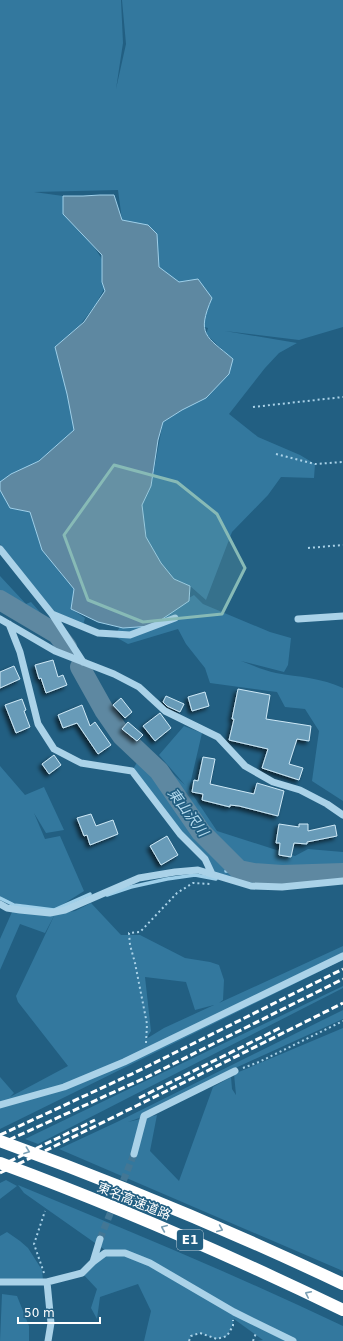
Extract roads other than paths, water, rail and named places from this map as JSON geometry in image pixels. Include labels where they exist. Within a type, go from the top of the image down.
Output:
[{"type":"highway","name":"東名高速道路","points":[[0,1141],[139,1194],[343,1284]]},
{"type":"highway","name":"東名高速道路","points":[[0,1163],[163,1228],[343,1310]]},
{"type":"street","points":[[0,549],[52,614],[84,662]]},
{"type":"street","points":[[52,614],[98,633],[130,635],[175,618]]},
{"type":"street","points":[[298,619],[343,616]]},
{"type":"street","points":[[0,619],[55,651],[114,674],[139,687],[165,711],[218,737],[245,766],[272,782],[300,790],[328,804],[343,815]]},
{"type":"street","points":[[9,624],[20,652],[38,724],[54,749],[81,763],[132,771],[180,834],[205,859],[212,874]]},
{"type":"street","points":[[0,904],[7,908],[50,913],[65,910],[139,878],[198,870],[251,886],[282,887],[343,881]]},
{"type":"street","points":[[0,1105],[64,1088],[145,1052],[343,956]]},
{"type":"street","points":[[134,1154],[144,1116],[235,1071]]},
{"type":"street","points":[[93,1262],[100,1239]]},
{"type":"street","points":[[0,1282],[47,1282],[82,1273],[105,1253],[125,1253],[150,1263],[234,1312],[293,1341]]},
{"type":"street","points":[[47,1282],[51,1323],[48,1341]]},
{"type":"waterway","name":"東山沢川","points":[[0,600],[57,634],[67,647]]},
{"type":"waterway","name":"東山沢川","points":[[80,667],[104,710],[122,736],[159,771],[201,832],[239,870],[254,873],[282,875],[343,873]]},
{"type":"waterway","points":[[226,871],[239,870]]},
{"type":"waterway","points":[[107,895],[131,887],[167,879],[195,875],[216,879]]},
{"type":"waterway","points":[[0,898],[14,905],[54,910],[90,894]]},
{"type":"tunnel","points":[[100,1239],[134,1154]]},
{"type":"railway","points":[[0,1135],[134,1073],[343,969]]},
{"type":"railway","points":[[0,1144],[147,1077],[343,979]]},
{"type":"railway","points":[[0,1173],[343,1003]]},
{"type":"railway","points":[[139,1098],[280,1028]]},
{"type":"railway","points":[[0,1166],[95,1120]]}]
